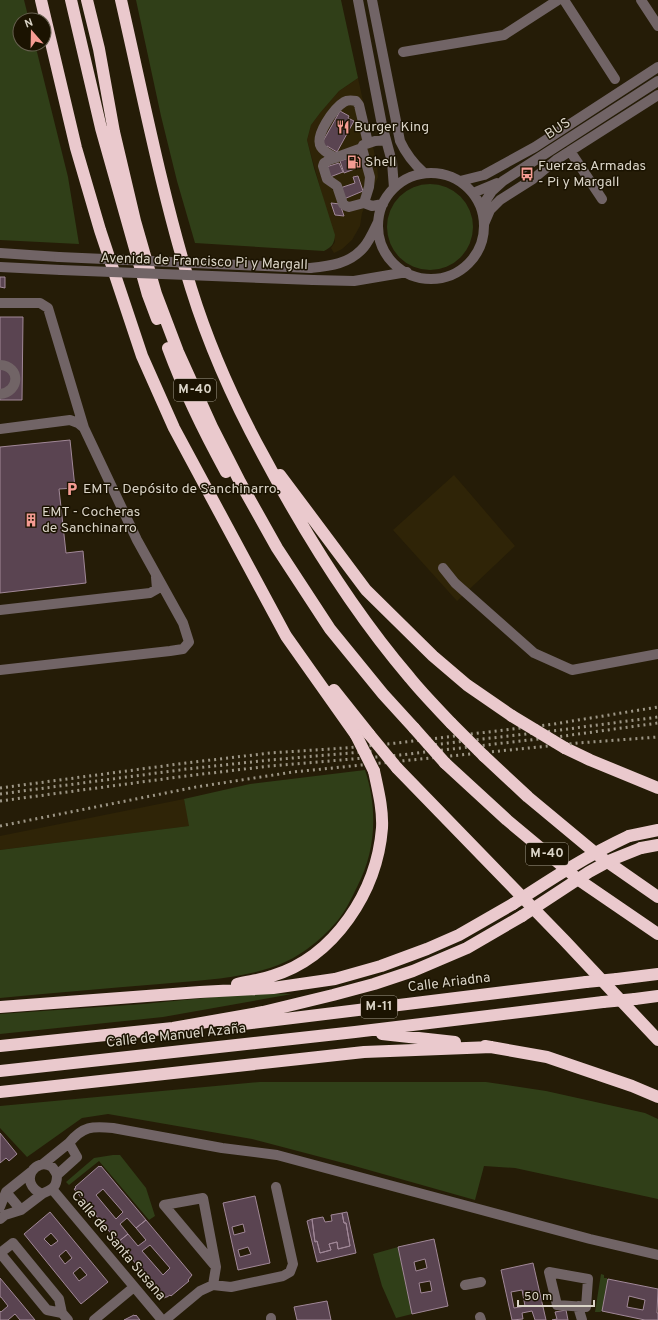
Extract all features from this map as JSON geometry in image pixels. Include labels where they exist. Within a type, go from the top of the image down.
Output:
[{"type":"highway","points":[[42,0],[76,148],[100,230],[142,356],[174,428],[286,636],[356,734],[374,771],[381,806],[382,828],[378,852],[372,873],[365,890],[350,917],[334,937],[297,966],[273,976],[200,992]]},
{"type":"highway","points":[[71,0],[101,128],[148,295],[175,367],[206,436],[239,496],[277,548]]},
{"type":"highway","name":"M-40","points":[[87,0],[99,49],[114,132],[135,221],[156,294],[178,352],[212,427],[240,482],[277,548],[330,629],[383,694],[445,763],[507,820],[579,880],[658,934]]},
{"type":"highway","name":"M-40","points":[[121,0],[171,218],[191,289],[204,327],[236,404],[288,502],[323,560],[362,616],[410,678],[451,723],[528,797],[598,856],[658,897]]},
{"type":"highway","points":[[257,444],[366,590],[432,656],[512,716],[565,748],[658,788]]},
{"type":"highway","points":[[248,565],[332,687],[397,768],[565,941],[658,1040]]},
{"type":"highway","points":[[0,1007],[273,988],[348,976],[427,950],[459,936],[513,904],[580,861],[604,848],[629,836],[658,830]]},
{"type":"highway","points":[[172,1028],[263,1012],[374,984],[412,971],[467,948],[522,916],[610,860],[641,848],[658,845]]},
{"type":"highway","name":"Calle Ariadna","points":[[172,1028],[204,1029],[657,974]]},
{"type":"highway","name":"M-11","points":[[354,1032],[658,996]]},
{"type":"highway","name":"Calle de Manuel Azaña","points":[[0,1046],[172,1028]]},
{"type":"highway","points":[[354,1032],[492,1047],[547,1057],[632,1086],[658,1097]]},
{"type":"highway","name":"Calle de Manuel Azaña","points":[[0,1071],[354,1032]]},
{"type":"highway","points":[[0,1092],[364,1052],[492,1047]]},
{"type":"street","points":[[358,0],[386,140],[392,162],[394,188]]},
{"type":"street","points":[[372,0],[400,141],[407,155],[424,173]]},
{"type":"street","points":[[403,52],[504,35],[543,4],[558,0]]},
{"type":"street","points":[[564,0],[615,79]]},
{"type":"street","points":[[641,0],[658,26]]},
{"type":"street","points":[[460,181],[484,175],[535,147],[658,67]]},
{"type":"street","name":"BUS","points":[[481,208],[492,191],[503,181],[658,81]]},
{"type":"street","points":[[484,224],[490,210],[500,200],[533,179],[556,160],[658,95]]},
{"type":"street","points":[[336,158],[320,147],[318,139],[322,130],[338,106],[344,101],[356,101],[359,105],[370,177],[369,187],[364,203]]},
{"type":"street","points":[[383,204],[372,206],[364,203],[349,207],[346,206],[343,204],[337,186],[327,179],[323,166],[324,163],[365,145],[386,140]]},
{"type":"street","points":[[570,151],[602,199]]},
{"type":"street","points":[[424,173],[437,173],[460,181],[473,193],[481,208],[484,224],[483,238],[478,250],[470,262],[460,271],[448,276],[434,279],[422,278],[407,272],[394,264],[385,252],[380,238],[378,222],[386,198],[394,188],[408,178],[424,173]]},
{"type":"street","points":[[473,193],[503,181]]},
{"type":"street","name":"Avenida de Francisco Pi y Margall","points":[[0,253],[310,268],[348,261],[364,247],[378,222]]},
{"type":"street","name":"Avenida de Francisco Pi y Margall","points":[[0,266],[61,270],[354,281],[407,272]]},
{"type":"street","points":[[0,303],[40,303],[48,308],[84,428],[137,540],[183,623],[189,642],[183,648],[0,670]]},
{"type":"street","points":[[0,365],[11,368],[14,372],[15,382],[10,390],[6,393],[0,394]]},
{"type":"street","points":[[0,429],[70,420],[78,423],[84,428]]},
{"type":"street","points":[[443,568],[455,583],[534,653],[572,670],[658,654]]},
{"type":"street","points":[[0,610],[150,593],[157,589],[155,573]]},
{"type":"street","points":[[0,1207],[6,1192],[35,1167],[43,1164],[69,1143],[76,1134],[87,1128],[98,1126],[222,1148],[277,1155],[590,1239],[658,1255]]},
{"type":"street","points":[[57,1175],[77,1157],[69,1143]]},
{"type":"street","points":[[0,1219],[5,1215],[21,1210],[42,1194],[52,1189],[57,1183],[57,1175],[52,1167],[43,1164]]},
{"type":"street","points":[[30,1172],[30,1185],[35,1191],[42,1194]]},
{"type":"street","points":[[216,1267],[164,1205],[203,1198],[216,1267],[213,1285],[231,1287],[283,1276],[290,1272],[293,1264],[276,1187]]},
{"type":"street","name":"Calle de Santa Susana","points":[[52,1189],[162,1320]]},
{"type":"street","points":[[6,1192],[21,1210]]},
{"type":"street","points":[[13,1243],[59,1299],[65,1317],[47,1310],[0,1253],[13,1243]]},
{"type":"street","points":[[549,1272],[588,1279],[586,1307],[579,1306],[557,1305],[549,1272]]},
{"type":"street","points":[[465,1285],[481,1282]]},
{"type":"street","name":"Calle de Santa Susana","points":[[165,1320],[200,1291],[213,1285]]},
{"type":"street","points":[[94,1320],[134,1287]]},
{"type":"street","points":[[579,1306],[582,1320]]},
{"type":"shaded area","points":[[358,78],[377,165],[378,177],[362,213],[360,226],[352,240],[342,249],[334,253],[331,248],[335,242],[307,140],[311,125],[320,113],[339,91]]},
{"type":"shaded area","points":[[454,475],[515,546],[457,601],[393,530]]},
{"type":"shaded area","points":[[184,799],[190,826],[0,850],[0,836]]},
{"type":"green space","points":[[0,0],[24,0],[27,12],[12,12],[12,52],[37,52],[68,177],[79,244],[0,240]]},
{"type":"green space","points":[[136,0],[341,0],[358,78],[339,91],[320,113],[311,125],[307,140],[314,168],[335,235],[333,243],[329,248],[324,251],[195,243],[177,181],[161,116]]},
{"type":"green space","points":[[430,184],[446,187],[454,191],[466,203],[470,211],[473,227],[470,243],[466,251],[454,263],[446,267],[430,270],[414,267],[406,263],[394,251],[390,243],[387,227],[390,211],[394,203],[406,191],[414,187]]},
{"type":"green space","points":[[365,770],[372,800],[373,815],[373,830],[368,859],[357,887],[336,923],[316,942],[300,954],[271,968],[224,978],[0,998],[0,850],[189,826],[184,799],[250,784]]},
{"type":"green space","points":[[256,993],[292,994],[163,1017],[0,1034],[0,1014],[143,1004]]},
{"type":"green space","points":[[260,1082],[486,1082],[546,1091],[645,1113],[658,1119],[658,1199],[515,1168],[484,1166],[475,1200],[252,1139],[108,1114],[82,1118],[27,1157],[0,1128],[0,1106]]},
{"type":"green space","points":[[120,1155],[146,1188],[155,1216],[149,1220],[99,1161],[69,1185],[66,1182],[94,1158]]},
{"type":"green space","points":[[398,1247],[412,1314],[396,1318],[382,1286],[373,1254]]},
{"type":"green space","points":[[601,1274],[604,1275],[604,1278],[607,1278],[607,1280],[608,1279],[602,1311],[595,1312]]},
{"type":"building","points":[[340,111],[354,121],[337,152],[327,146],[325,148],[322,143]]},
{"type":"building","points":[[355,156],[360,167],[344,173],[340,161]]},
{"type":"building","points":[[339,163],[343,172],[330,177],[326,167]]},
{"type":"building","points":[[358,176],[363,191],[344,199],[340,188],[355,183],[353,177]]},
{"type":"building","points":[[331,203],[340,204],[344,216],[335,215]]},
{"type":"building","points":[[0,277],[5,277],[5,288],[0,287]]},
{"type":"building","points":[[0,317],[23,317],[22,400],[0,400]]},
{"type":"building","name":"EMT - Cocheras de Sanchinarro","points":[[70,440],[75,488],[59,489],[66,553],[83,551],[86,583],[0,593],[0,447]]},
{"type":"building","points":[[0,1133],[17,1154],[9,1161],[6,1158],[0,1163]]},
{"type":"building","points":[[99,1166],[101,1166],[146,1220],[136,1228],[127,1218],[120,1224],[128,1234],[118,1242],[74,1189],[76,1188],[75,1187]],"holes":[[[103,1189],[123,1212],[116,1219],[96,1195]]]},
{"type":"building","points":[[255,1196],[270,1263],[238,1270],[223,1203]],"holes":[[[243,1224],[245,1232],[234,1235],[232,1227]],[[248,1247],[251,1254],[240,1257],[238,1250]]]},
{"type":"building","points":[[50,1212],[108,1282],[81,1304],[24,1234]],"holes":[[[51,1233],[58,1241],[51,1246],[44,1239]],[[66,1250],[72,1258],[65,1264],[59,1256]],[[80,1267],[87,1275],[79,1281],[73,1273]]]},
{"type":"building","points":[[347,1212],[356,1253],[317,1262],[307,1221],[312,1219],[315,1242],[317,1241],[320,1253],[331,1250],[329,1244],[337,1242],[338,1249],[350,1246],[346,1223],[344,1223],[342,1213]]},
{"type":"building","points":[[342,1213],[344,1223],[346,1223],[350,1246],[338,1249],[337,1242],[329,1244],[331,1250],[320,1253],[317,1241],[315,1242],[312,1219],[323,1217],[325,1222],[332,1221],[331,1215]]},
{"type":"building","points":[[146,1220],[192,1275],[188,1280],[189,1281],[171,1296],[170,1295],[164,1298],[118,1242],[128,1234],[138,1246],[146,1240],[136,1228]],"holes":[[[150,1245],[170,1268],[163,1275],[142,1251]]]},
{"type":"building","points":[[434,1239],[448,1306],[412,1314],[398,1247]],"holes":[[[425,1259],[427,1268],[416,1271],[414,1262]],[[430,1281],[432,1291],[421,1293],[419,1283]]]},
{"type":"building","points":[[533,1263],[546,1320],[535,1320],[532,1311],[522,1313],[523,1319],[512,1320],[501,1270]],"holes":[[[522,1290],[525,1306],[514,1308],[511,1292]]]},
{"type":"building","points":[[0,1278],[35,1320],[20,1320],[15,1314],[8,1320],[0,1320],[0,1311],[1,1312],[8,1306],[0,1297]]},
{"type":"building","points":[[608,1279],[658,1289],[658,1320],[645,1320],[602,1311]],"holes":[[[629,1296],[645,1300],[643,1310],[627,1307]]]},
{"type":"building","points":[[327,1301],[331,1320],[297,1320],[294,1307]]},
{"type":"building","points":[[566,1310],[568,1320],[552,1320],[557,1319],[555,1312]]},
{"type":"building","points":[[136,1315],[140,1320],[124,1320]]},
{"type":"railway","points":[[0,788],[270,753],[397,743],[554,724],[658,707]]},
{"type":"railway","points":[[423,746],[658,717]]},
{"type":"railway","points":[[0,801],[270,766],[400,755],[564,736],[658,723]]},
{"type":"railway","points":[[0,826],[196,787],[293,772],[578,743],[658,737]]},
{"type":"railway","points":[[0,794],[187,769],[373,751]]},
{"type":"place","name":"Burger King","points":[[343,127]]},
{"type":"place","name":"Shell","points":[[354,162]]},
{"type":"place","name":"Fuerzas Armadas - Pi y Margall","points":[[527,174]]},
{"type":"place","name":"EMT - Depósito de Sanchinarro.","points":[[72,489]]},
{"type":"place","name":"EMT - Cocheras de Sanchinarro","points":[[31,520]]}]
